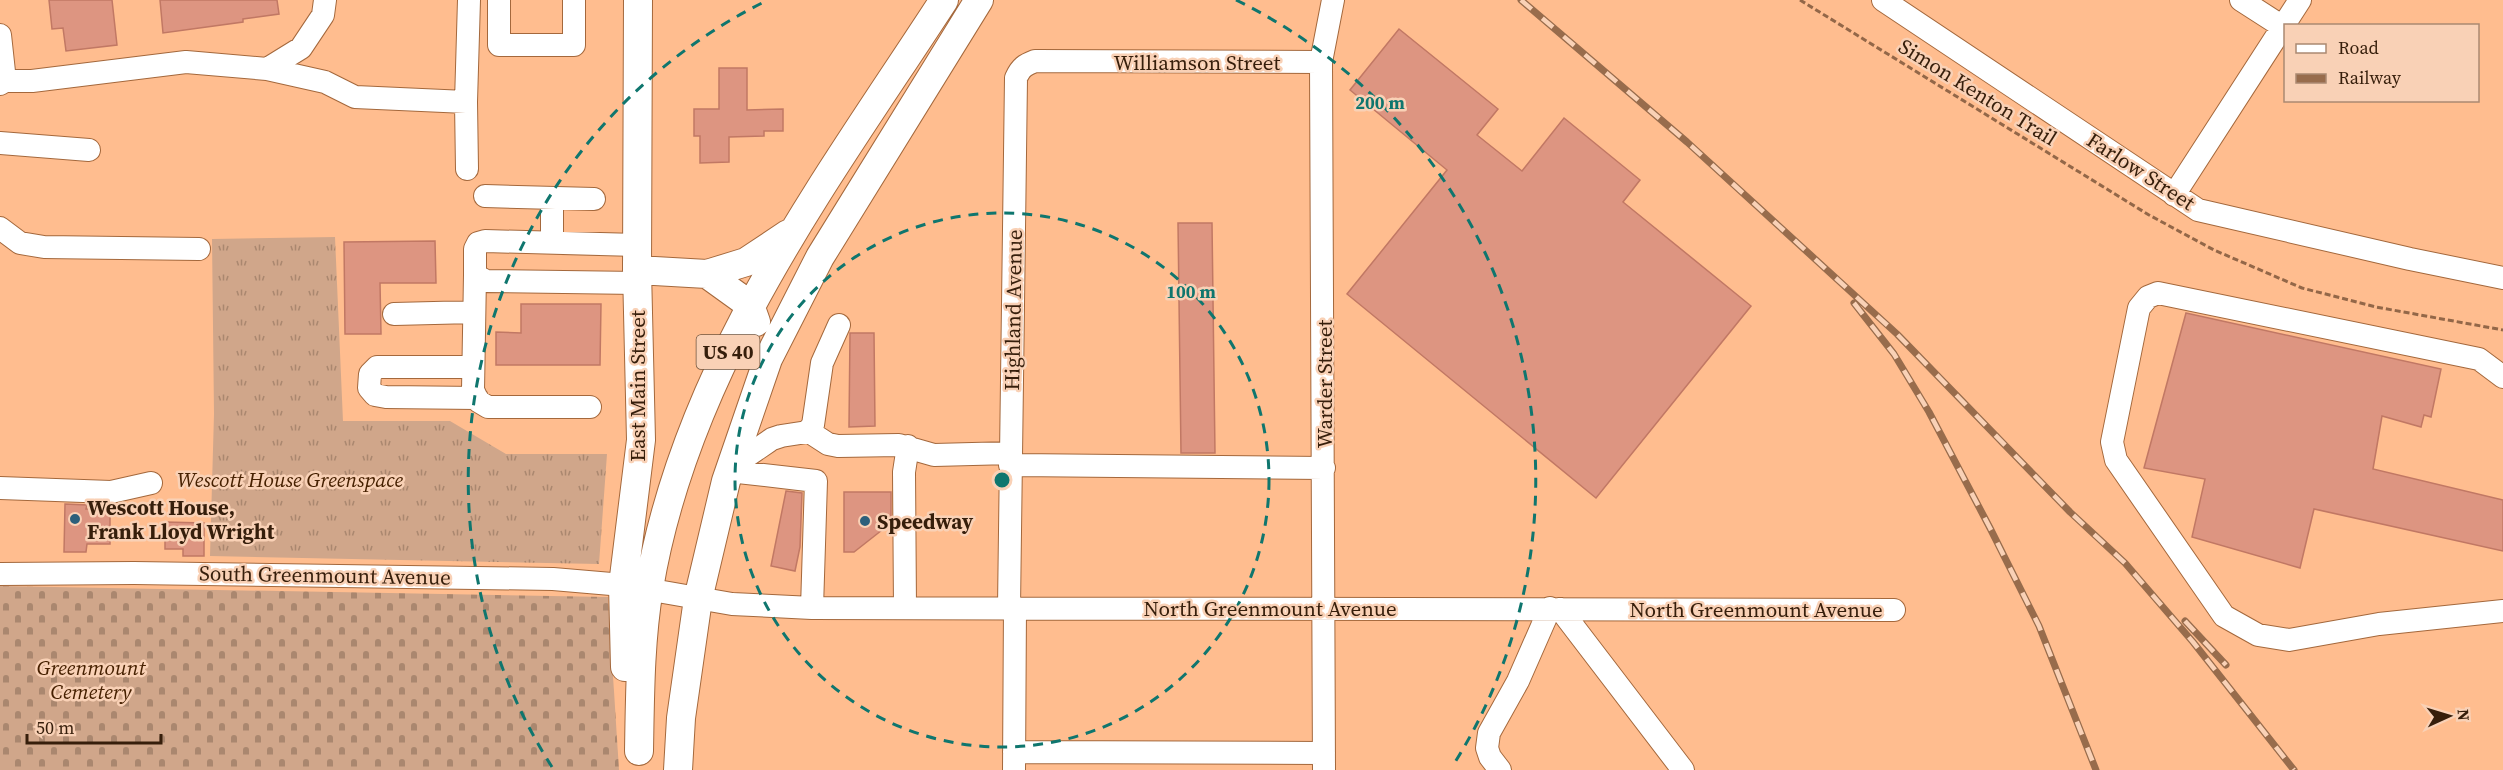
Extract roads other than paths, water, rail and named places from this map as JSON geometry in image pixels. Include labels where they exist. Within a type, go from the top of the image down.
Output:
[{"type":"main road","name":"East Main Street","points":[[638,0],[637,266],[640,440],[636,587],[625,667],[640,760]]},
{"type":"main road","name":"US 40","points":[[636,587],[665,513],[699,414],[750,305],[792,231],[944,0]]},
{"type":"main road","name":"US 40","points":[[678,770],[681,718],[698,599],[730,469],[768,358],[820,257],[979,0]]},
{"type":"main road","points":[[637,266],[707,274],[746,262],[792,231]]},
{"type":"main road","points":[[707,274],[750,305],[768,358]]},
{"type":"street","points":[[267,69],[300,48],[322,15],[325,0]]},
{"type":"street","points":[[467,169],[469,0]]},
{"type":"street","points":[[499,0],[499,45],[574,45],[574,0]]},
{"type":"street","name":"Warder Street","points":[[1324,762],[1321,62],[1333,0]]},
{"type":"street","name":"Farlow Street","points":[[1883,0],[2198,210],[2503,278]]},
{"type":"street","points":[[2174,195],[2283,27],[2241,0]]},
{"type":"street","points":[[2285,24],[2300,0]]},
{"type":"street","points":[[468,31],[499,29]]},
{"type":"street","points":[[0,35],[3,83],[186,62],[267,69],[326,82],[354,97],[466,102]]},
{"type":"street","name":"Highland Avenue","points":[[1014,761],[1010,459],[1016,78],[1025,65],[1035,61],[1073,62]]},
{"type":"street","name":"Williamson Street","points":[[1073,62],[1321,62]]},
{"type":"street","points":[[0,143],[89,150]]},
{"type":"street","points":[[484,196],[594,199]]},
{"type":"street","points":[[552,198],[552,242]]},
{"type":"street","points":[[0,228],[20,243],[44,247],[200,249]]},
{"type":"street","points":[[590,407],[488,407],[477,398],[472,390],[475,249],[478,243],[485,241],[552,242],[637,266]]},
{"type":"street","points":[[475,275],[486,281],[637,266]]},
{"type":"street","points":[[2503,377],[2479,359],[2158,293],[2148,297],[2139,308],[2112,442],[2116,460],[2224,616],[2258,635],[2289,640],[2379,624],[2503,611]]},
{"type":"street","points":[[394,314],[474,312]]},
{"type":"street","points":[[730,469],[772,439],[808,431],[813,425],[822,363],[839,325]]},
{"type":"street","points":[[473,368],[377,367],[370,374],[369,388],[375,395],[386,397],[477,398]]},
{"type":"street","points":[[808,431],[828,444],[838,446],[908,446],[934,454],[1010,459],[1324,468]]},
{"type":"street","points":[[905,608],[904,472],[908,446]]},
{"type":"street","points":[[730,469],[816,481],[812,609]]},
{"type":"street","points":[[0,488],[111,492],[151,483]]},
{"type":"street","name":"South Greenmount Avenue","points":[[0,574],[134,573],[553,579],[636,587]]},
{"type":"street","name":"North Greenmount Avenue","points":[[636,587],[732,604],[812,609],[1012,607],[1894,610]]},
{"type":"street","points":[[1500,770],[1490,757],[1487,748],[1489,733],[1555,609],[1683,770]]},
{"type":"street","points":[[1014,761],[1324,762]]},
{"type":"railway","points":[[1521,0],[1687,142],[1897,334],[2070,512],[2125,563],[2193,642],[2294,770]]},
{"type":"railway","points":[[1854,303],[1894,354],[1929,412],[1990,528],[2039,626],[2096,770]]},
{"type":"railway","points":[[2185,621],[2226,665]]},
{"type":"place","name":"Wescott House, Frank Lloyd Wright","points":[[75,519]]},
{"type":"place","name":"Speedway","points":[[865,521]]},
{"type":"park label","name":"Wescott House Greenspace","points":[[290,479]]},
{"type":"park label","name":"Greenmount Cemetery","points":[[91,679]]}]
